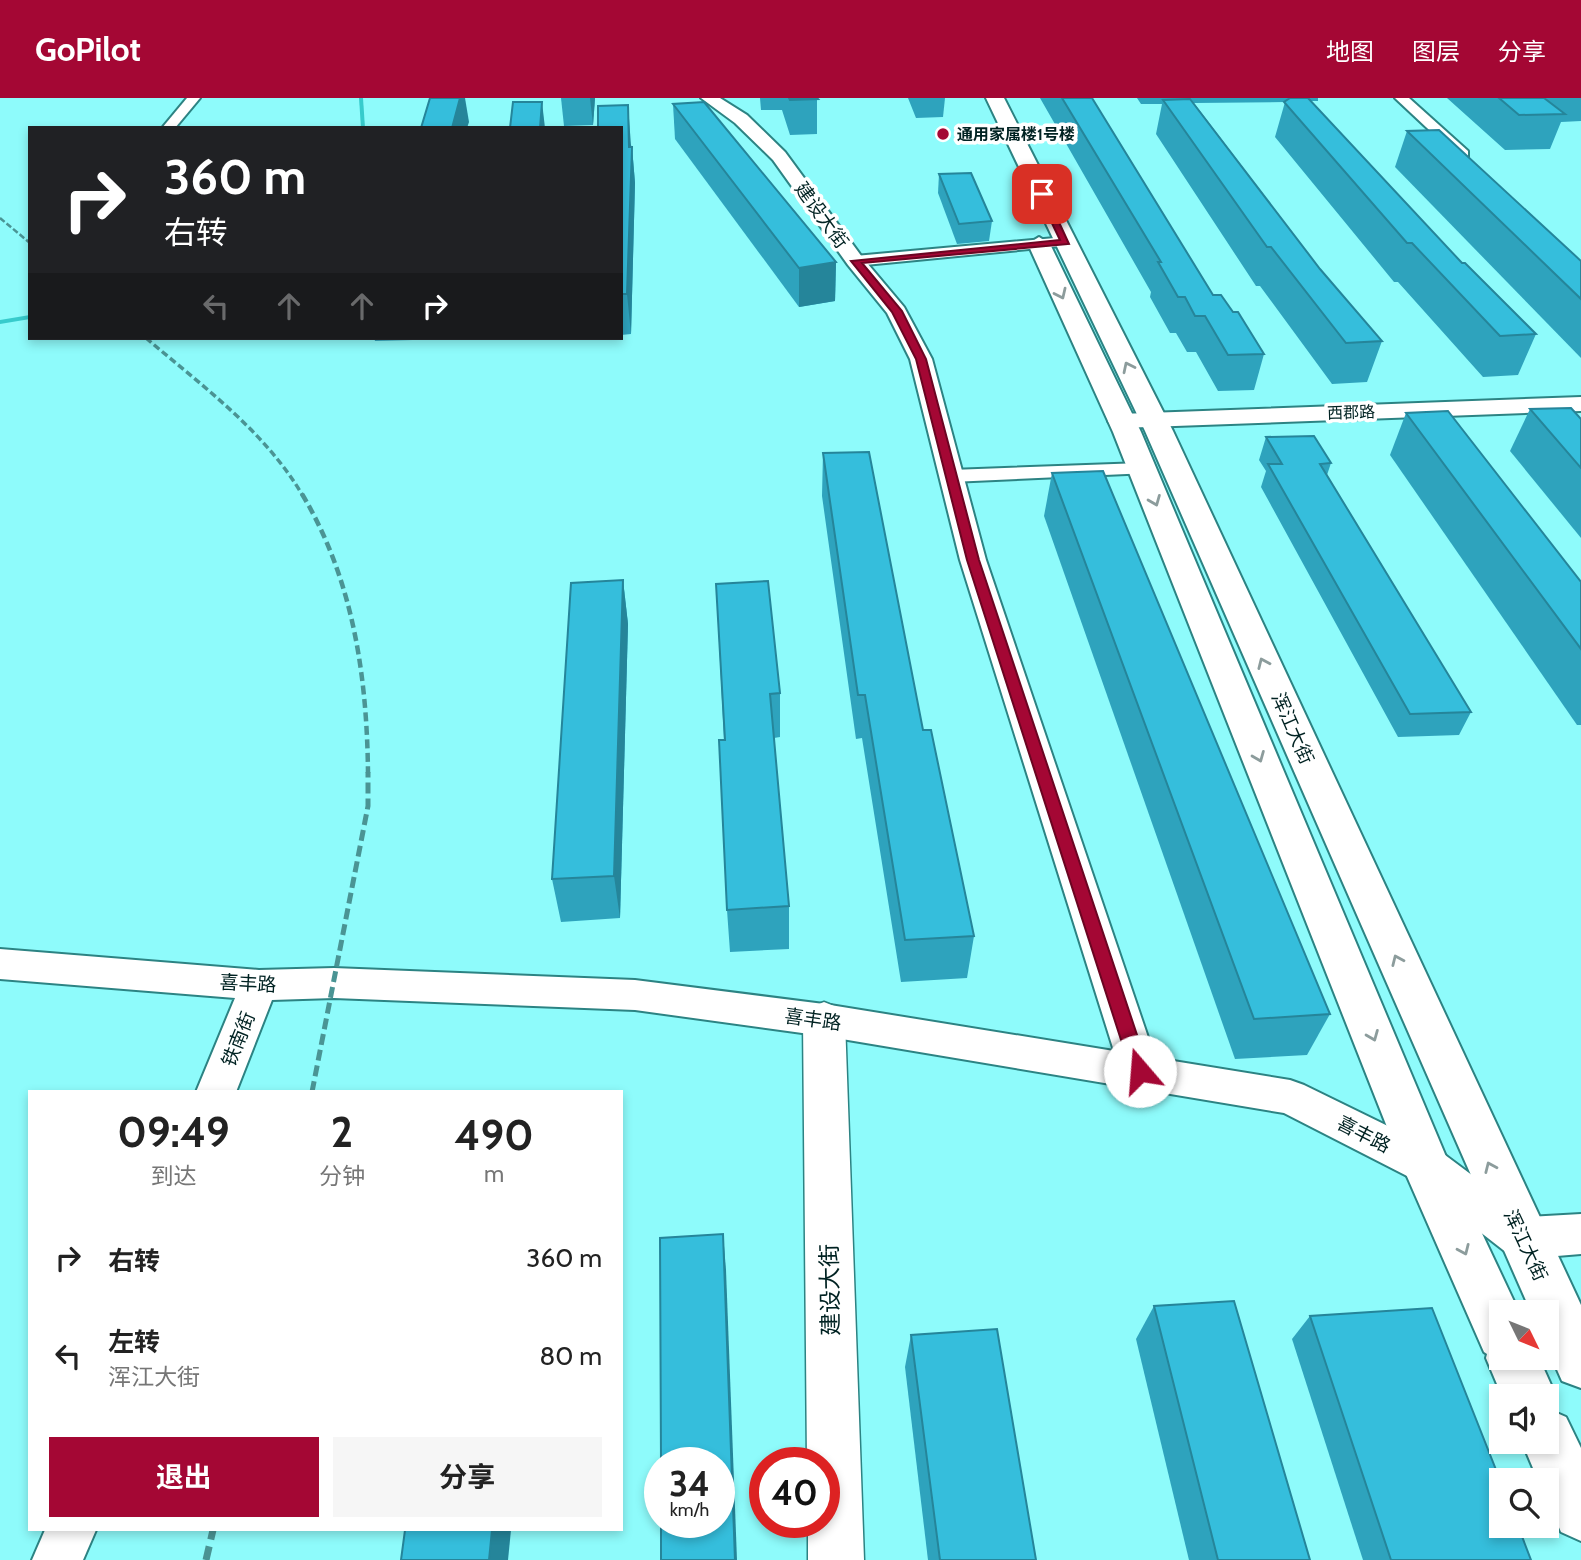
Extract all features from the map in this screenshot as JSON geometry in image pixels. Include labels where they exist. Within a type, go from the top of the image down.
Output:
[{"type":"main road","points":[[971,98],[1052,243]]},
{"type":"main road","name":"浑江大街","points":[[995,98],[1052,243],[1581,1362]]},
{"type":"main road","points":[[1140,426],[1142,469],[1426,1165],[1489,1305]]},
{"type":"main road","name":"建设大街","points":[[824,1020],[836,1560]]},
{"type":"main road","points":[[1555,1454],[1581,1512]]},
{"type":"street","points":[[170,126],[194,98]]},
{"type":"street","name":"建设大街","points":[[709,98],[741,119],[779,156],[856,261],[897,311],[921,359],[973,560],[1140,1071]]},
{"type":"street","points":[[1401,98],[1471,162]]},
{"type":"street","points":[[856,261],[1052,243]]},
{"type":"street","name":"西郡路","points":[[1140,426],[1581,404]]},
{"type":"street","name":"西郡路","points":[[1140,426],[1581,419]]},
{"type":"street","points":[[951,475],[1142,469]]},
{"type":"street","name":"喜丰路","points":[[0,964],[260,985],[348,984],[635,995],[824,1020],[1290,1097],[1426,1165],[1522,1238]]},
{"type":"street","name":"铁南街","points":[[217,1090],[260,985]]},
{"type":"street","points":[[1522,1238],[1581,1234]]},
{"type":"street","points":[[57,1560],[71,1531]]},
{"type":"building","points":[[430,98],[460,98],[453,126],[422,126]]},
{"type":"building","points":[[789,98],[817,98],[818,99],[790,100]]},
{"type":"building","points":[[1062,98],[1092,98],[1213,295],[1221,295],[1233,312],[1238,312],[1264,354],[1228,355],[1205,316],[1195,316],[1185,297],[1178,297],[1158,262],[1161,262]]},
{"type":"building","points":[[1290,98],[1308,98],[1462,263],[1536,334],[1500,336],[1412,243],[1407,243],[1284,102]]},
{"type":"building","points":[[1499,98],[1544,98],[1565,114],[1519,115]]},
{"type":"building","points":[[1190,99],[1320,269],[1382,341],[1346,343],[1271,247],[1267,247],[1163,100]]},
{"type":"building","points":[[513,102],[542,102],[540,126],[510,126]]},
{"type":"building","points":[[704,102],[836,262],[799,268],[673,104]]},
{"type":"building","points":[[628,105],[629,147],[632,147],[627,294],[623,294],[623,126],[598,126],[598,106]]},
{"type":"building","points":[[1439,130],[1581,261],[1581,299],[1407,131]]},
{"type":"building","points":[[971,173],[992,221],[959,224],[939,174]]},
{"type":"building","points":[[1571,408],[1581,419],[1581,468],[1530,409]]},
{"type":"building","points":[[1448,411],[1581,582],[1581,649],[1406,413]]},
{"type":"building","points":[[1314,436],[1331,463],[1320,464],[1471,712],[1410,714],[1268,464],[1282,464],[1266,437]]},
{"type":"building","points":[[869,452],[923,730],[931,730],[974,936],[905,940],[865,695],[858,695],[823,453]]},
{"type":"building","points":[[1103,471],[1330,1014],[1254,1019],[1052,473]]},
{"type":"building","points":[[623,580],[614,876],[552,879],[571,583]]},
{"type":"building","points":[[768,581],[780,693],[770,694],[789,906],[727,910],[719,740],[725,740],[716,584]]},
{"type":"building","points":[[723,1234],[731,1447],[661,1447],[660,1238]]},
{"type":"building","points":[[1234,1301],[1310,1560],[1218,1560],[1154,1306]]},
{"type":"building","points":[[1432,1308],[1495,1468],[1489,1468],[1489,1538],[1523,1538],[1531,1560],[1391,1560],[1310,1316]]},
{"type":"building","points":[[997,1329],[1036,1560],[940,1560],[911,1335]]},
{"type":"building","points":[[405,1531],[492,1531],[489,1560],[401,1560]]},
{"type":"building","points":[[661,1538],[734,1538],[735,1560],[661,1560]]},
{"type":"waterway","points":[[361,98],[363,126]]},
{"type":"waterway","points":[[0,322],[28,317]]},
{"type":"railway","points":[[0,218],[28,241]]},
{"type":"railway","points":[[148,340],[251,430],[288,473],[303,496]]},
{"type":"railway","points":[[302,494],[334,560],[354,629],[364,700],[368,773]]},
{"type":"railway","points":[[312,1090],[368,806],[368,773]]},
{"type":"railway","points":[[206,1560],[213,1531]]},
{"type":"place","name":"通用家属楼1号楼","points":[[943,134]]},
{"type":"route","points":[[1042,194],[1066,242],[856,261],[897,311],[921,359],[973,560],[1140,1071]]}]
